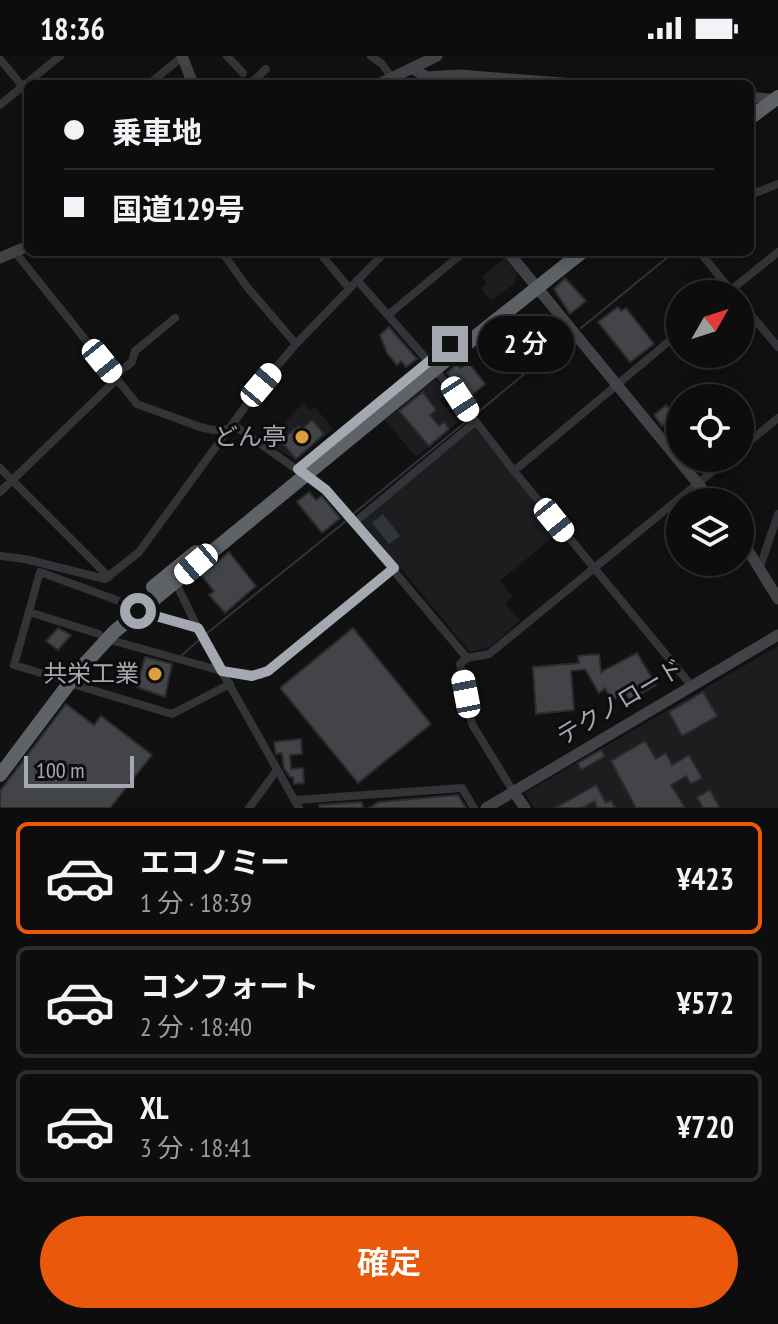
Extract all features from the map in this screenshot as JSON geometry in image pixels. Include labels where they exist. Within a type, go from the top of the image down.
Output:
[{"type":"highway","points":[[754,115],[777,101]]},
{"type":"highway","points":[[754,125],[777,101]]},
{"type":"highway","points":[[0,760],[103,636],[134,608],[535,283],[564,256]]},
{"type":"highway","points":[[535,283],[576,256]]},
{"type":"highway","points":[[134,608],[175,581],[302,472]]},
{"type":"highway","points":[[0,775],[65,681]]},
{"type":"street","points":[[35,80],[60,56]]},
{"type":"street","points":[[227,56],[243,73]]},
{"type":"street","points":[[371,56],[382,64],[392,78]]},
{"type":"street","points":[[388,80],[437,56]]},
{"type":"street","points":[[153,80],[178,58],[191,80]]},
{"type":"street","points":[[0,59],[24,89]]},
{"type":"street","points":[[254,80],[266,69]]},
{"type":"street","points":[[413,69],[427,77],[459,75],[513,80]]},
{"type":"street","points":[[413,69],[417,80]]},
{"type":"street","points":[[0,105],[24,91]]},
{"type":"street","points":[[754,98],[777,101]]},
{"type":"street","points":[[754,193],[778,184]]},
{"type":"street","points":[[0,258],[24,248]]},
{"type":"street","points":[[15,252],[137,404],[200,427],[230,426],[326,490],[467,658]]},
{"type":"street","points":[[745,280],[778,252]]},
{"type":"street","points":[[225,256],[296,344]]},
{"type":"street","points":[[322,256],[349,288]]},
{"type":"street","points":[[0,556],[25,559],[105,579],[109,577],[139,552],[230,426],[296,344],[381,256]]},
{"type":"street","points":[[388,315],[459,256]]},
{"type":"street","points":[[511,256],[702,488]]},
{"type":"street","points":[[703,256],[720,280]]},
{"type":"street","points":[[357,280],[432,365],[514,471],[691,685]]},
{"type":"street","points":[[0,492],[132,362],[135,351],[175,318]]},
{"type":"street","points":[[754,319],[778,347]]},
{"type":"street","points":[[514,471],[666,343]]},
{"type":"street","points":[[754,438],[778,418]]},
{"type":"street","points":[[354,523],[475,422]]},
{"type":"street","points":[[0,468],[109,577]]},
{"type":"street","points":[[525,808],[506,784],[472,724],[460,664],[467,658],[489,654],[712,472]]},
{"type":"street","points":[[760,567],[778,514]]},
{"type":"street","points":[[754,558],[778,599]]},
{"type":"street","points":[[29,612],[222,671],[252,676],[268,671],[394,568]]},
{"type":"street","points":[[198,628],[134,608],[40,572],[14,665],[172,714],[230,684]]},
{"type":"street","points":[[175,581],[297,804],[462,788],[474,808]]},
{"type":"street","name":"テクノロード","points":[[486,808],[778,635]]},
{"type":"street","points":[[249,808],[277,770]]},
{"type":"shaded area","points":[[505,257],[517,270],[515,283],[491,301],[481,288],[487,283],[482,277]]},
{"type":"shaded area","points":[[435,379],[447,393],[440,400],[458,422],[416,457],[385,420]]},
{"type":"shaded area","points":[[303,403],[309,410],[315,407],[333,429],[295,460],[270,444]]},
{"type":"shaded area","points":[[474,427],[559,532],[500,581],[513,597],[505,603],[520,621],[490,647],[470,652],[361,521]]},
{"type":"shaded area","points":[[383,514],[400,536],[389,544],[372,523]]},
{"type":"shaded area","points":[[778,646],[778,808],[534,808],[525,793]]},
{"type":"building","points":[[565,278],[586,301],[570,314],[554,289]]},
{"type":"building","points":[[618,307],[621,311],[626,308],[654,344],[630,362],[598,322]]},
{"type":"building","points":[[389,327],[417,359],[406,367],[401,361],[397,365],[387,353],[380,335]]},
{"type":"building","points":[[469,363],[485,384],[472,395],[477,401],[472,405],[447,373],[457,364],[460,368]]},
{"type":"building","points":[[423,392],[436,410],[430,415],[439,426],[444,422],[449,429],[429,446],[399,411]]},
{"type":"building","points":[[666,405],[666,423],[662,426],[654,415]]},
{"type":"building","name":"どん亭","points":[[312,420],[324,434],[296,459],[280,440]]},
{"type":"building","points":[[309,492],[316,500],[322,496],[340,518],[322,533],[297,502]]},
{"type":"building","points":[[229,552],[256,586],[225,613],[209,595],[214,591],[201,575]]},
{"type":"building","points":[[58,628],[71,635],[58,650],[46,641]]},
{"type":"building","points":[[353,628],[431,724],[358,783],[280,688]]},
{"type":"building","points":[[637,653],[656,685],[630,700],[625,693],[612,700],[605,688],[599,693],[585,669],[571,671],[574,710],[536,714],[533,667],[579,663],[578,656],[599,654],[601,672]]},
{"type":"building","name":"共栄工業","points":[[145,657],[172,664],[165,697],[137,687]]},
{"type":"building","points":[[703,692],[717,716],[682,736],[669,712]]},
{"type":"building","points":[[66,704],[94,725],[101,716],[152,755],[110,808],[0,808],[0,791]]},
{"type":"building","points":[[301,739],[302,754],[290,755],[291,769],[303,768],[304,783],[294,784],[293,777],[284,768],[282,753],[276,754],[274,742]]},
{"type":"building","points":[[645,741],[656,759],[666,753],[672,765],[689,755],[702,778],[691,784],[686,776],[671,785],[685,808],[636,808],[611,761]]},
{"type":"building","points":[[601,750],[605,756],[581,770],[578,763]]},
{"type":"building","points":[[596,785],[606,803],[611,800],[615,808],[597,808],[595,801],[582,808],[555,808]]},
{"type":"building","points":[[710,790],[720,808],[703,808],[697,797]]},
{"type":"building","points":[[458,795],[466,808],[369,808],[379,802]]},
{"type":"building","points":[[361,802],[364,808],[320,808],[319,805]]},
{"type":"waterway","points":[[581,328],[669,256]]},
{"type":"waterway","points":[[476,414],[570,336]]},
{"type":"waterway","points":[[353,514],[468,420]]},
{"type":"waterway","points":[[206,634],[346,521]]},
{"type":"waterway","points":[[180,657],[199,640]]},
{"type":"place","name":"どん亭","points":[[302,437]]},
{"type":"place","name":"共栄工業","points":[[155,674]]},
{"type":"route","points":[[138,611],[198,628],[222,671],[256,676],[268,671],[394,568],[326,490],[298,469],[450,344]]}]
